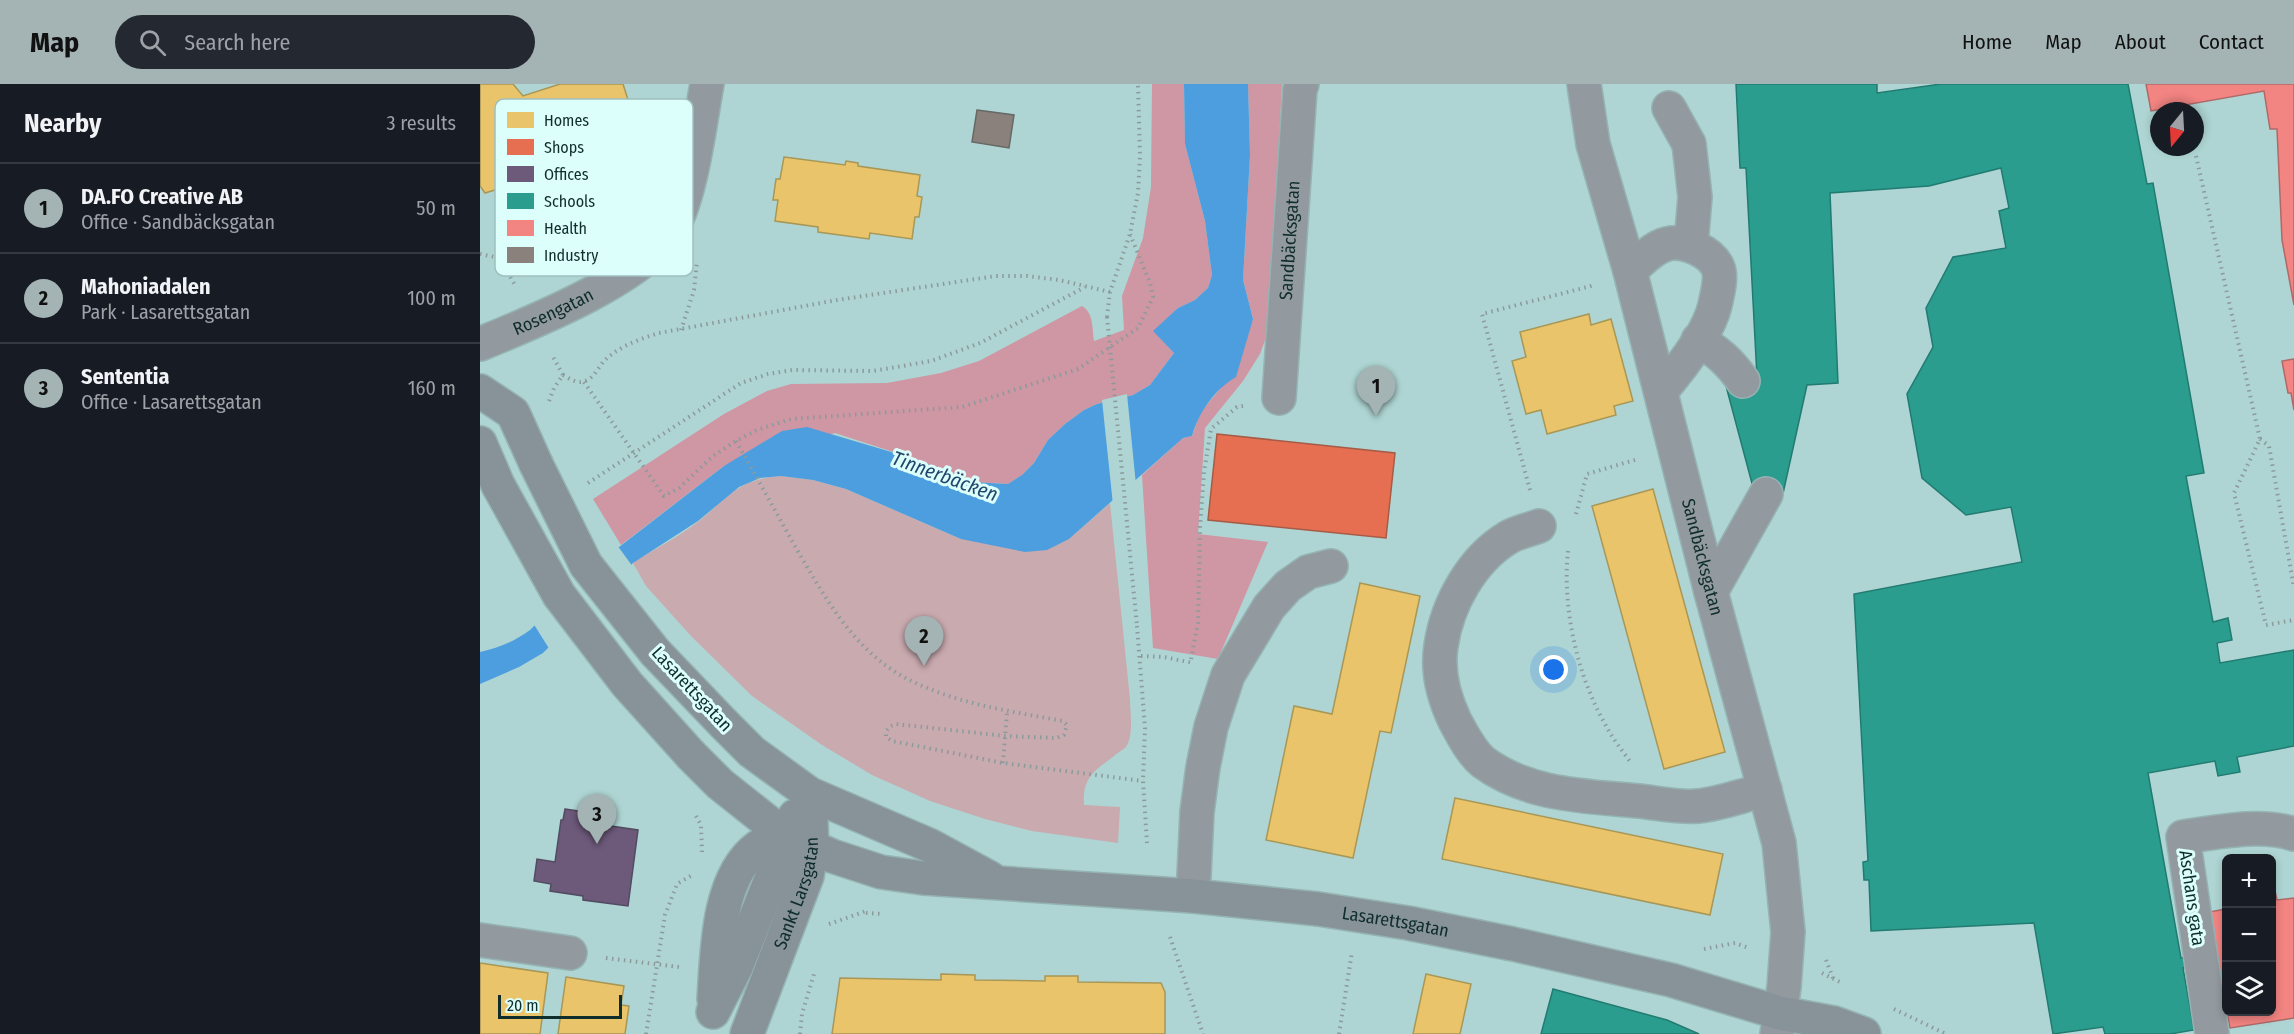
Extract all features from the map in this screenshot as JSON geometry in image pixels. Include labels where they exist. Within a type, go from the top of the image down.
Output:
[{"type":"main road","name":"Lasarettsgatan","points":[[480,391],[513,413],[586,565],[655,652],[752,752],[810,794],[931,846],[1002,884]]},
{"type":"main road","name":"Lasarettsgatan","points":[[480,443],[498,485],[560,596],[627,684],[720,784],[783,834],[812,848],[880,872],[923,878],[1193,896],[1318,909],[1513,944],[1693,986],[1805,1034]]},
{"type":"main road","name":"Sankt Larsgatan","points":[[712,1023],[776,867],[783,834],[810,794]]},
{"type":"main road","name":"Sankt Larsgatan","points":[[747,1034],[807,876],[812,848],[810,794]]},
{"type":"main road","name":"Lasarettsgatan","points":[[1779,1024],[1834,1023],[1864,1034]]},
{"type":"street","name":"Rosengatan","points":[[693,155],[706,84]]},
{"type":"street","name":"Sandbäcksgatan","points":[[1279,398],[1302,84]]},
{"type":"street","name":"Sandbäcksgatan","points":[[1584,84],[1593,144],[1630,271],[1711,592],[1779,843],[1788,932],[1779,1024]]},
{"type":"street","points":[[1669,108],[1689,144],[1695,197],[1691,245]]},
{"type":"street","points":[[1630,271],[1653,249],[1669,243],[1691,245],[1706,254],[1718,268],[1714,308],[1684,364],[1661,391]]},
{"type":"street","name":"Rosengatan","points":[[480,344],[534,321],[620,276]]},
{"type":"street","points":[[1698,340],[1716,350],[1732,364],[1743,381]]},
{"type":"street","points":[[1711,592],[1766,494]]},
{"type":"street","points":[[1539,526],[1509,537],[1484,556],[1466,581],[1449,613],[1441,647],[1441,680],[1462,735],[1481,760],[1507,777],[1538,790],[1698,806],[1765,790]]},
{"type":"street","points":[[1193,896],[1197,812],[1203,766],[1211,727],[1228,675],[1269,607],[1288,586],[1308,572],[1331,566]]},
{"type":"street","name":"Aschans gata","points":[[2212,1034],[2183,837],[2229,831],[2279,829],[2294,834]]},
{"type":"street","points":[[480,939],[570,953]]},
{"type":"path","points":[[1138,84],[1140,156],[1138,193],[1131,234],[1110,292],[1107,317],[1141,656],[1145,728],[1143,781],[1147,843]]},
{"type":"path","points":[[2196,156],[2260,439],[2234,494],[2266,625],[2294,620]]},
{"type":"path","points":[[584,382],[664,496],[679,488],[713,456],[736,441],[757,430],[791,419],[962,407],[1078,369],[1138,328],[1153,297],[1131,234]]},
{"type":"path","points":[[1539,526],[1482,314],[1596,285],[1630,271]]},
{"type":"path","points":[[563,375],[577,382],[584,382],[618,351],[638,340],[659,333],[837,300],[996,276],[1027,276],[1059,280],[1110,292]]},
{"type":"path","points":[[587,484],[741,383],[768,374],[792,370],[873,371],[931,361],[980,343],[1085,287]]},
{"type":"path","points":[[1141,656],[1191,662],[1198,623],[1200,527],[1204,472],[1211,429],[1237,407],[1279,398]]},
{"type":"path","points":[[2260,439],[2269,446],[2294,588]]},
{"type":"path","points":[[736,441],[842,623],[874,657],[916,684],[967,702],[1007,712],[1063,721],[1067,725],[1064,735],[1056,738],[1005,736],[896,724],[888,728],[886,736],[892,741],[1003,763],[1143,781]]},
{"type":"path","points":[[1574,519],[1587,474],[1676,448]]},
{"type":"path","points":[[1568,546],[1565,576],[1568,608],[1576,649],[1590,692],[1605,724],[1634,767],[1671,804]]},
{"type":"path","points":[[1003,763],[1007,712]]},
{"type":"path","points":[[693,810],[701,825],[702,861]]},
{"type":"path","points":[[646,1034],[665,915],[677,884],[701,869]]},
{"type":"path","points":[[866,913],[888,914]]},
{"type":"path","points":[[1170,937],[1203,1034]]},
{"type":"path","points":[[1339,1034],[1354,943]]},
{"type":"path","points":[[570,953],[680,967]]},
{"type":"path","points":[[800,1034],[802,1014],[815,969]]},
{"type":"shaded area","points":[[1152,84],[1184,84],[1185,144],[1205,221],[1212,275],[1208,288],[1195,300],[1178,308],[1154,331],[1174,353],[1150,385],[1133,395],[1097,404],[1084,410],[1048,440],[1034,463],[1008,484],[971,482],[915,459],[835,433],[724,466],[621,545],[593,499],[724,414],[767,391],[791,384],[887,383],[941,373],[979,361],[1082,306],[1091,317],[1094,341],[1124,330],[1122,296],[1143,238],[1151,187]]},
{"type":"shaded area","points":[[1248,84],[1282,84],[1269,329],[1260,354],[1243,381],[1205,428],[1198,534],[1268,542],[1218,659],[1153,648],[1142,475],[1183,438],[1192,436],[1200,413],[1224,384],[1253,319],[1243,280],[1250,155]]},
{"type":"shaded area","points":[[781,476],[813,480],[846,489],[961,539],[1069,539],[1110,503],[1130,699],[1131,730],[1126,747],[1101,766],[1087,782],[1084,805],[1120,807],[1118,843],[1032,831],[985,819],[930,801],[872,775],[822,745],[752,696],[691,636],[646,586],[633,563],[691,527],[744,485]]},
{"type":"water","name":"Tinnerbäcken","points":[[1184,84],[1248,84],[1250,155],[1243,280],[1253,319],[1236,377],[1208,402],[1192,436],[1183,438],[1069,539],[1047,550],[1025,552],[961,539],[846,489],[813,480],[781,476],[760,478],[739,487],[698,521],[633,563],[543,653],[519,667],[480,684],[480,652],[506,644],[530,630],[601,561],[724,466],[782,431],[807,427],[915,459],[971,482],[1008,484],[1034,463],[1048,440],[1084,410],[1097,404],[1133,395],[1150,385],[1174,353],[1153,331],[1178,308],[1195,300],[1208,288],[1212,275],[1205,221],[1185,144]]},
{"type":"pier","points":[[1127,394],[1136,485],[1113,505],[1102,400]]},
{"type":"pier","points":[[617,545],[633,567],[550,650],[533,623],[598,559]]},
{"type":"building: Homes","points":[[480,84],[513,84],[523,96],[560,84],[623,84],[628,99],[495,99],[495,190],[485,193],[480,186]]},
{"type":"building: Homes","points":[[784,157],[845,165],[846,161],[858,163],[858,166],[920,175],[917,196],[922,197],[919,217],[915,217],[912,239],[870,233],[869,239],[818,232],[818,227],[775,221],[778,200],[773,200],[776,179],[780,179]]},
{"type":"building: Homes","points":[[1589,314],[1591,325],[1611,319],[1633,401],[1614,406],[1616,415],[1547,434],[1541,410],[1526,414],[1512,361],[1526,357],[1520,332]]},
{"type":"building: Homes","points":[[1653,489],[1725,752],[1664,769],[1592,506]]},
{"type":"building: Homes","points":[[1360,583],[1420,596],[1391,733],[1380,731],[1353,858],[1266,840],[1294,706],[1332,714]]},
{"type":"building: Homes","points":[[1455,798],[1723,854],[1710,915],[1442,859]]},
{"type":"building: Homes","points":[[480,963],[548,973],[540,1034],[480,1034]]},
{"type":"building: Homes","points":[[941,974],[975,975],[975,980],[1045,981],[1045,976],[1078,976],[1078,982],[1161,983],[1165,992],[1165,1034],[832,1034],[840,978],[941,980]]},
{"type":"building: Homes","points":[[1426,974],[1471,984],[1460,1034],[1413,1034]]},
{"type":"building: Homes","points":[[566,977],[624,986],[621,1005],[629,1006],[625,1034],[558,1034]]},
{"type":"building: Shops","points":[[1217,434],[1395,453],[1386,538],[1208,520]]},
{"type":"building: Offices","points":[[565,809],[598,814],[597,824],[638,830],[628,906],[583,900],[583,896],[550,891],[551,884],[534,881],[537,859],[555,862],[561,820],[563,820]]},
{"type":"building: Schools","points":[[1736,84],[1877,84],[1877,93],[1941,84],[2128,84],[2147,184],[2153,183],[2204,473],[2186,476],[2213,622],[2228,618],[2232,640],[2217,643],[2220,663],[2294,650],[2294,746],[2237,757],[2240,772],[2218,776],[2215,761],[2148,773],[2181,958],[2188,957],[2190,967],[2183,968],[2194,1030],[2170,1034],[2105,1034],[2103,1027],[2053,1034],[2034,923],[1871,931],[1869,880],[1864,880],[1863,862],[1868,861],[1854,594],[2022,562],[2011,507],[1966,515],[1922,478],[1907,394],[1933,347],[1926,308],[1953,257],[2006,248],[1999,211],[2009,208],[2001,168],[1929,186],[1830,193],[1838,383],[1807,385],[1782,498],[1754,491],[1726,386],[1757,377],[1746,168],[1740,168]]},
{"type":"building: Schools","points":[[1553,989],[1667,1020],[1699,1034],[1541,1034]]},
{"type":"building: Health","points":[[2146,84],[2294,84],[2294,305],[2282,240],[2277,129],[2270,129],[2264,91],[2202,102],[2150,102],[2150,106]]},
{"type":"building: Health","points":[[2294,359],[2294,410],[2282,361]]},
{"type":"building: Health","points":[[2276,895],[2277,900],[2294,898],[2294,1018],[2230,1028],[2228,1016],[2276,1016]]},
{"type":"building: Health","points":[[2222,910],[2222,987],[2209,912]]},
{"type":"building: Industry","points":[[977,110],[1014,115],[1009,148],[972,142]]},
{"type":"place","name":"DA.FO Creative AB","points":[[1376,416]]},
{"type":"place","name":"Mahoniadalen","points":[[924,666]]},
{"type":"place","name":"Sententia","points":[[597,844]]}]
